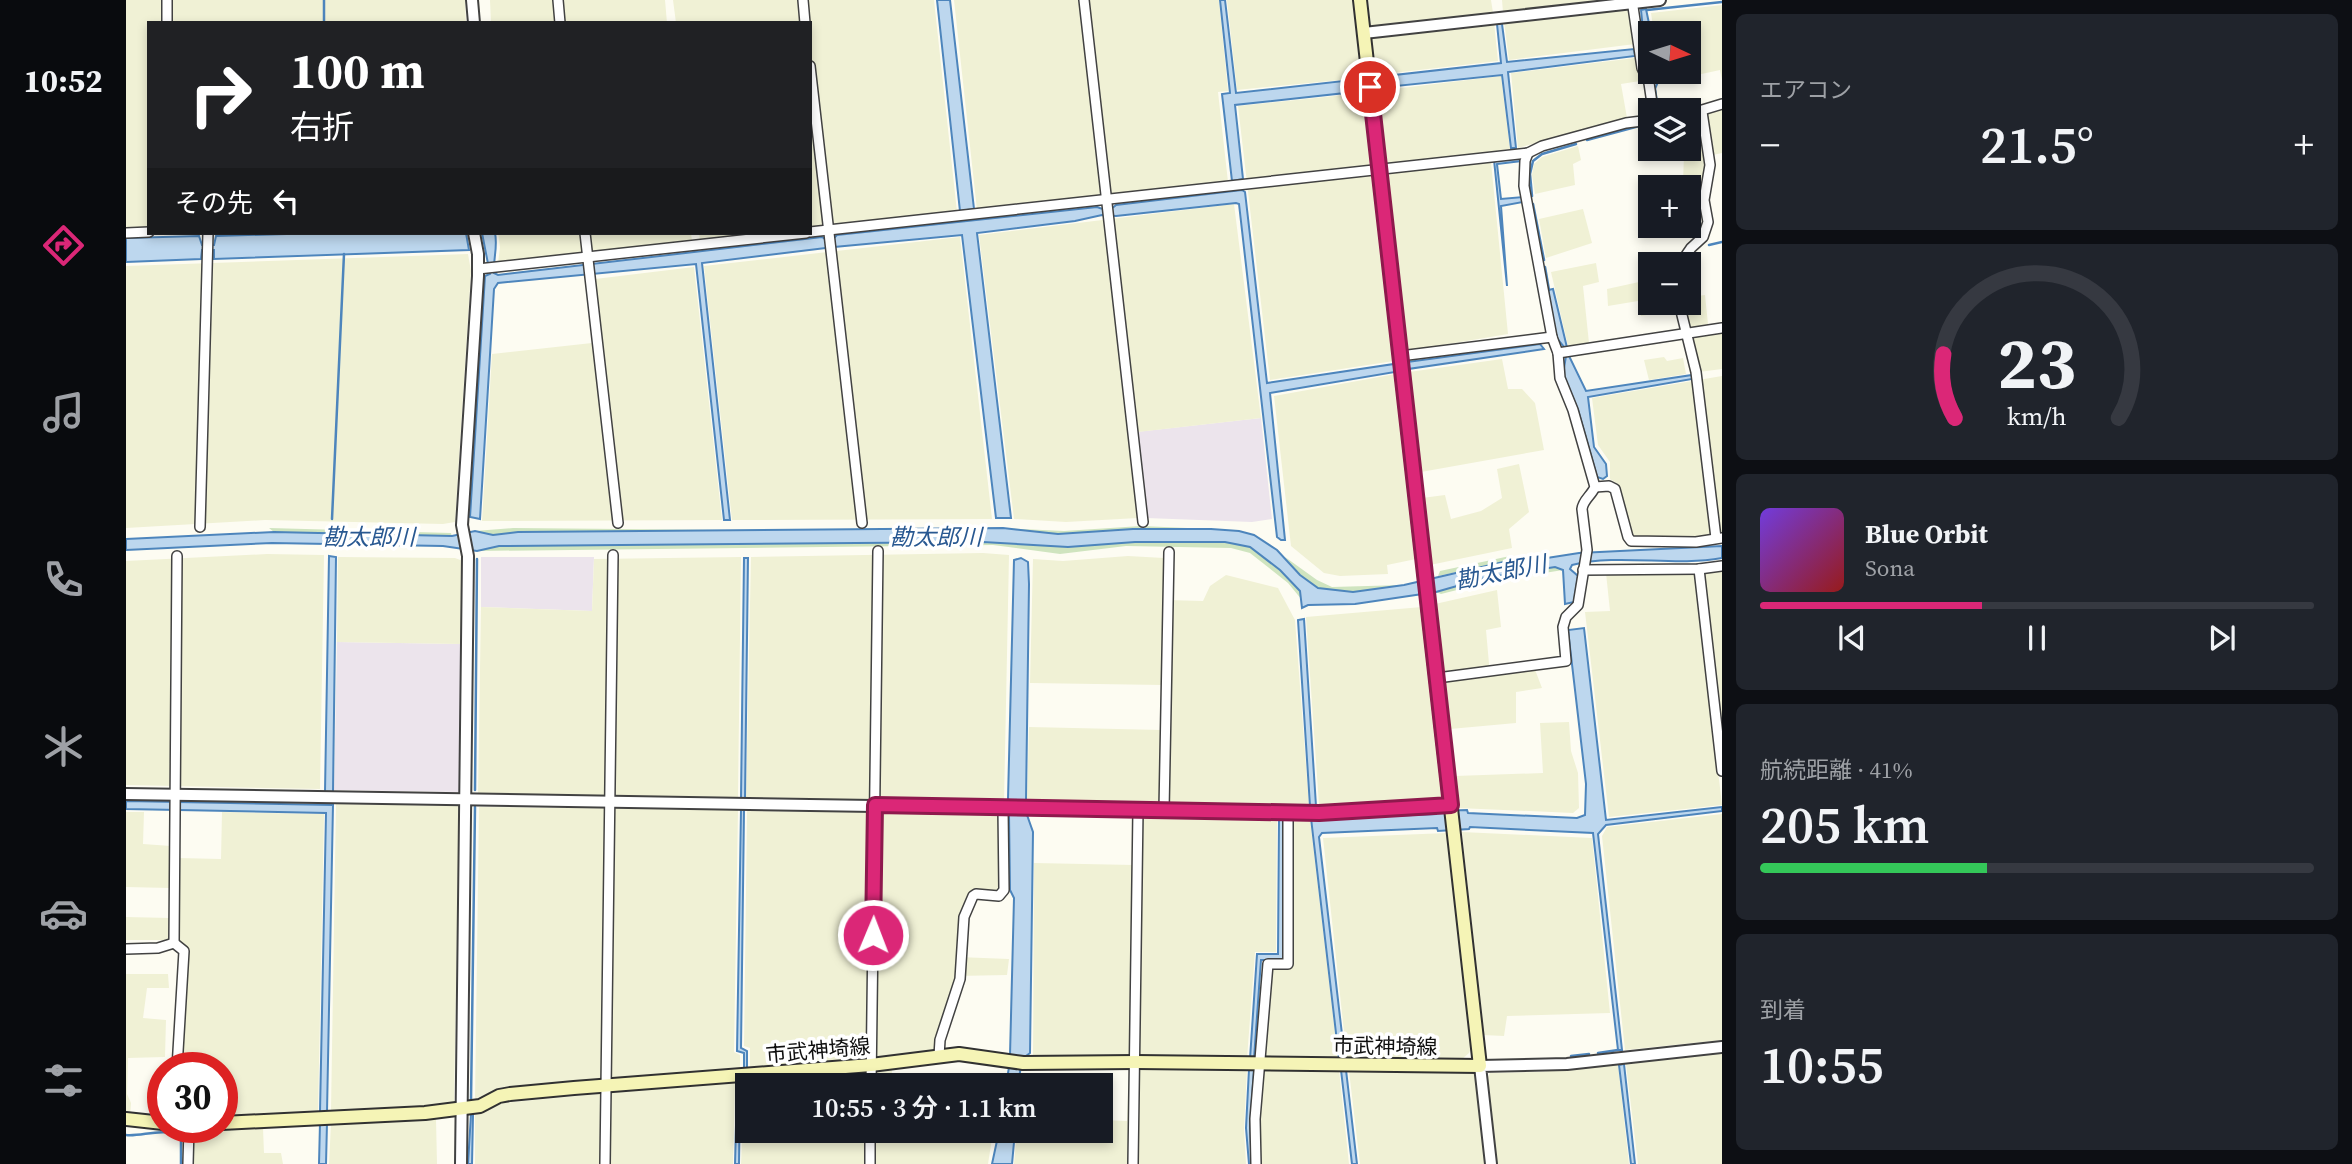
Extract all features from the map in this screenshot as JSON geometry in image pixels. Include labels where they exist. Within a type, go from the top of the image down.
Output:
[{"type":"main road","points":[[1360,0],[1480,1066]]},
{"type":"main road","name":"市武神埼線","points":[[238,1123],[462,1110],[510,1094],[872,1065],[939,1056],[968,1055],[1017,1062],[1480,1066]]},
{"type":"main road","points":[[126,1119],[147,1122]]},
{"type":"street","points":[[167,0],[167,21]]},
{"type":"street","points":[[472,0],[474,21]]},
{"type":"street","points":[[558,0],[560,21]]},
{"type":"street","points":[[803,0],[805,21]]},
{"type":"street","points":[[1084,0],[1143,522]]},
{"type":"street","points":[[1364,33],[1660,0]]},
{"type":"street","points":[[1633,1],[1642,68],[1651,98]]},
{"type":"street","points":[[812,84],[862,523]]},
{"type":"street","points":[[1688,252],[1703,237],[1708,222],[1704,200],[1711,173],[1702,111],[1722,104]]},
{"type":"street","points":[[812,233],[1528,153],[1542,145],[1638,122]]},
{"type":"street","points":[[1437,678],[1566,661],[1563,627],[1566,617],[1578,604],[1587,550],[1582,509],[1583,503],[1595,487],[1573,410],[1560,378],[1564,352],[1552,337],[1524,186],[1528,153]]},
{"type":"street","points":[[126,233],[147,232]]},
{"type":"street","points":[[200,527],[208,235]]},
{"type":"street","points":[[461,1164],[468,556],[462,528],[487,268],[475,235]]},
{"type":"street","points":[[585,235],[618,523]]},
{"type":"street","points":[[487,268],[791,235]]},
{"type":"street","points":[[1595,487],[1609,486],[1615,489],[1631,541],[1696,542],[1719,538],[1696,372],[1681,315]]},
{"type":"street","points":[[1564,352],[1722,328]]},
{"type":"street","points":[[1400,356],[1552,337]]},
{"type":"street","points":[[872,1073],[878,551]]},
{"type":"street","points":[[1164,810],[1169,552]]},
{"type":"street","points":[[605,1164],[613,555]]},
{"type":"street","points":[[174,943],[177,556]]},
{"type":"street","points":[[1584,567],[1699,569],[1722,566]]},
{"type":"street","points":[[1699,569],[1722,771]]},
{"type":"street","points":[[126,794],[176,797],[1288,812],[1451,807]]},
{"type":"street","points":[[939,1056],[940,1040],[960,979],[964,917],[976,894],[999,896],[1004,890],[1013,809]]},
{"type":"street","points":[[1133,1164],[1138,810]]},
{"type":"street","points":[[1256,1164],[1255,1119],[1268,964],[1288,964],[1288,812]]},
{"type":"street","points":[[126,949],[158,948],[174,943]]},
{"type":"street","points":[[174,943],[184,951],[178,1052]]},
{"type":"street","points":[[1491,1164],[1480,1066],[1567,1063],[1722,1047]]},
{"type":"street","points":[[188,1164],[189,1143]]},
{"type":"street","points":[[870,1143],[870,1164]]},
{"type":"shaded area","points":[[1261,418],[1272,519],[1252,522],[1146,518],[1136,432]]},
{"type":"shaded area","points":[[481,557],[594,557],[592,611],[481,607]]},
{"type":"shaded area","points":[[337,642],[461,644],[459,792],[334,790]]},
{"type":"green space","points":[[126,0],[465,0],[466,21],[147,21],[147,229],[126,229]]},
{"type":"green space","points":[[490,0],[665,0],[667,21],[491,21]]},
{"type":"green space","points":[[673,0],[934,0],[957,212],[812,228],[812,21],[676,21]]},
{"type":"green space","points":[[954,0],[1219,0],[1228,91],[1218,92],[1228,182],[977,210]]},
{"type":"green space","points":[[1227,0],[1352,0],[1361,78],[1237,90]]},
{"type":"green space","points":[[1368,0],[1491,0],[1493,13],[1371,27]]},
{"type":"green space","points":[[1502,0],[1617,0],[1503,12]]},
{"type":"green space","points":[[1722,5],[1722,80],[1720,70],[1701,74],[1701,21],[1652,21],[1651,13]]},
{"type":"green space","points":[[1630,6],[1635,44],[1509,60],[1504,21]]},
{"type":"green space","points":[[1494,22],[1498,61],[1375,75],[1371,36]]},
{"type":"green space","points":[[1635,58],[1638,81],[1621,84],[1627,118],[1518,148],[1511,73]]},
{"type":"green space","points":[[1501,76],[1510,149],[1490,152],[1508,334],[1407,351],[1377,91]]},
{"type":"green space","points":[[1363,93],[1394,361],[1270,380],[1238,106]]},
{"type":"green space","points":[[1722,108],[1722,153],[1708,156],[1706,179],[1701,180],[1701,175],[1683,175],[1684,161],[1701,161],[1701,150],[1707,148],[1701,116]]},
{"type":"green space","points":[[1578,146],[1581,160],[1573,164],[1575,185],[1535,194],[1532,175],[1534,164],[1542,157]]},
{"type":"green space","points":[[1234,204],[1261,418],[1129,433],[1138,518],[1066,522],[1014,519],[979,235]]},
{"type":"green space","points":[[1583,209],[1592,243],[1546,258],[1539,219]]},
{"type":"green space","points":[[498,235],[691,235],[692,241],[498,263]]},
{"type":"green space","points":[[699,235],[753,235],[700,241]]},
{"type":"green space","points":[[960,237],[992,519],[732,520],[704,266]]},
{"type":"green space","points":[[468,254],[471,271],[455,522],[443,524],[265,520],[126,528],[126,266]]},
{"type":"green space","points":[[1596,263],[1599,282],[1583,286],[1589,343],[1568,346],[1551,272]]},
{"type":"green space","points":[[694,267],[722,520],[482,521],[492,354],[601,342],[595,279]]},
{"type":"green space","points":[[1638,282],[1638,301],[1608,306],[1607,289]]},
{"type":"green space","points":[[1705,295],[1708,324],[1689,328],[1687,315],[1701,315],[1701,296]]},
{"type":"green space","points":[[1722,332],[1722,369],[1699,372],[1693,336]]},
{"type":"green space","points":[[1664,357],[1667,361],[1683,358],[1686,374],[1649,380],[1644,360]]},
{"type":"green space","points":[[1502,359],[1508,389],[1522,389],[1535,403],[1544,450],[1421,472],[1409,372]]},
{"type":"green space","points":[[1396,374],[1416,559],[1387,565],[1388,574],[1340,576],[1324,573],[1291,546],[1274,396]]},
{"type":"green space","points":[[1722,376],[1722,532],[1696,538],[1633,538],[1618,484],[1610,479],[1610,462],[1598,445],[1592,398]]},
{"type":"green space","points":[[1519,464],[1529,512],[1509,529],[1512,548],[1430,565],[1422,498],[1445,495],[1451,519],[1481,511],[1502,498],[1497,469]]},
{"type":"green space","points":[[1141,526],[1211,529],[1133,529],[1058,534],[1003,528],[1064,531]]},
{"type":"green space","points":[[269,528],[451,533],[452,536],[274,532]]},
{"type":"green space","points":[[513,528],[727,530],[518,532],[493,535],[475,531]]},
{"type":"green space","points":[[983,542],[1068,547],[1135,542],[1225,542],[1250,547],[1280,570],[1300,591],[1302,600],[1288,583],[1250,553],[1231,548],[1126,546],[1060,554],[993,545],[477,551],[499,546]]},
{"type":"green space","points":[[983,553],[1009,555],[1004,802],[746,798],[751,557]]},
{"type":"green space","points":[[267,554],[324,555],[320,789],[126,785],[126,561]]},
{"type":"green space","points":[[1128,556],[1164,558],[1166,600],[1203,601],[1210,586],[1226,575],[1278,588],[1295,620],[1309,806],[1027,803],[1029,727],[1162,730],[1163,685],[1030,683],[1033,559],[1063,561]]},
{"type":"green space","points":[[1510,556],[1512,560],[1438,576],[1440,571]]},
{"type":"green space","points":[[338,557],[455,558],[463,561],[461,644],[337,642]]},
{"type":"green space","points":[[741,557],[738,799],[478,794],[481,607],[592,611],[594,559]]},
{"type":"green space","points":[[1285,557],[1317,580],[1332,587],[1404,585],[1360,591],[1325,590],[1307,581]]},
{"type":"green space","points":[[1555,567],[1563,570],[1493,581],[1441,594],[1436,592],[1485,578]]},
{"type":"green space","points":[[1722,569],[1722,726],[1704,571]]},
{"type":"green space","points":[[1606,573],[1695,573],[1722,805],[1609,817],[1585,612],[1610,611]]},
{"type":"green space","points":[[1497,590],[1501,627],[1486,630],[1490,675],[1534,667],[1542,688],[1516,692],[1516,723],[1450,729],[1435,604]]},
{"type":"green space","points":[[1422,607],[1444,796],[1440,800],[1319,805],[1306,617]]},
{"type":"green space","points":[[1569,722],[1571,751],[1578,773],[1579,808],[1573,813],[1458,808],[1455,776],[1543,773],[1540,723]]},
{"type":"green space","points":[[336,804],[459,806],[454,1103],[423,1108],[331,1111]]},
{"type":"green space","points":[[479,807],[738,810],[734,1052],[740,1055],[740,1070],[502,1087],[475,1099]]},
{"type":"green space","points":[[747,811],[999,814],[1000,891],[972,892],[958,957],[1009,959],[1007,975],[957,976],[935,1051],[750,1069],[750,1048],[744,1046]]},
{"type":"green space","points":[[126,812],[144,812],[143,844],[171,846],[170,888],[126,887]]},
{"type":"green space","points":[[222,812],[324,814],[318,1114],[238,1117],[238,1052],[182,1052],[187,949],[177,940],[178,858],[221,859]]},
{"type":"green space","points":[[1722,814],[1722,1040],[1625,1050],[1602,836],[1607,827]]},
{"type":"green space","points":[[1136,815],[1277,819],[1276,952],[1255,952],[1247,1059],[1033,1058],[1034,863],[1134,865]]},
{"type":"green space","points":[[1292,818],[1310,819],[1338,1059],[1265,1058],[1270,967],[1291,966]]},
{"type":"green space","points":[[1462,832],[1592,838],[1610,1013],[1507,1016],[1504,1036],[1483,1035]]},
{"type":"green space","points":[[1447,833],[1473,1043],[1469,1053],[1456,1061],[1347,1059],[1323,838]]},
{"type":"green space","points":[[126,917],[170,918],[169,940],[126,940]]},
{"type":"green space","points":[[126,974],[168,974],[169,988],[147,988],[143,1018],[166,1020],[165,1052],[147,1052],[147,1057],[128,1058],[127,1094],[131,1103],[130,1117],[126,1116]]},
{"type":"green space","points":[[1722,1053],[1722,1164],[1638,1164],[1626,1064]]},
{"type":"green space","points":[[1618,1064],[1629,1164],[1497,1164],[1487,1079],[1490,1073],[1539,1072]]},
{"type":"green space","points":[[1139,1068],[1247,1069],[1244,1129],[1246,1164],[1014,1164],[1016,1143],[1113,1143],[1113,1120],[1127,1121],[1128,1089]]},
{"type":"green space","points":[[1263,1069],[1339,1070],[1349,1164],[1260,1164],[1259,1114]]},
{"type":"green space","points":[[892,1070],[892,1073],[845,1073]]},
{"type":"green space","points":[[1349,1071],[1474,1071],[1485,1164],[1360,1164]]},
{"type":"green space","points":[[735,1081],[733,1164],[475,1164],[475,1115],[502,1103]]},
{"type":"green space","points":[[436,1119],[437,1164],[329,1164],[331,1124]]},
{"type":"green space","points":[[263,1128],[264,1153],[281,1153],[283,1164],[193,1164],[194,1143],[238,1143],[238,1129]]},
{"type":"green space","points":[[742,1143],[991,1143],[988,1164],[741,1164]]},
{"type":"water","points":[[937,0],[950,0],[974,209],[960,211]]},
{"type":"water","points":[[1220,0],[1225,0],[1236,93],[1361,79],[1363,91],[1235,105],[1243,179],[1232,181],[1222,94],[1230,93]]},
{"type":"water","points":[[1646,9],[1648,21],[1642,21],[1641,10]]},
{"type":"water","points":[[1497,24],[1502,24],[1507,62],[1634,49],[1635,56],[1508,72],[1516,148],[1511,148],[1502,75],[1377,88],[1377,77],[1501,63]]},
{"type":"water","points":[[1521,158],[1521,161],[1497,164],[1501,199],[1523,197],[1523,202],[1501,206],[1507,286],[1494,160]]},
{"type":"water","points":[[1242,190],[1245,192],[1267,383],[1394,364],[1395,372],[1270,393],[1285,540],[1277,537],[1239,204],[1236,203],[1116,216],[1102,215],[977,233],[1011,518],[996,518],[962,235],[702,263],[730,520],[724,520],[696,264],[498,283],[494,289],[480,519],[470,517],[485,276],[490,274],[482,235],[495,235],[494,273],[498,275],[822,237],[834,238],[837,235],[1097,207],[1107,209],[1116,205]]},
{"type":"water","points":[[466,235],[469,250],[214,259],[214,250],[202,250],[201,259],[126,262],[126,238],[199,236],[202,245],[214,245],[216,236]]},
{"type":"water","points":[[1553,289],[1569,356],[1586,391],[1692,375],[1692,379],[1588,397],[1594,447],[1606,464],[1607,476],[1603,479],[1597,477],[1578,410],[1563,374],[1566,356],[1564,347],[1556,337],[1548,290]]},
{"type":"water","points":[[1540,344],[1544,349],[1408,369],[1407,362]]},
{"type":"water","name":"勘太郎川","points":[[1003,528],[1058,534],[1133,529],[1239,531],[1254,535],[1277,550],[1300,575],[1318,588],[1353,592],[1404,585],[1512,560],[1534,560],[1579,553],[1722,546],[1722,558],[1685,561],[1609,560],[1572,565],[1570,569],[1578,576],[1574,602],[1565,604],[1563,570],[1555,567],[1485,578],[1436,592],[1355,604],[1308,605],[1302,608],[1300,591],[1280,570],[1250,547],[1225,542],[1135,542],[1068,547],[983,542],[499,546],[477,551],[443,546],[272,543],[126,550],[126,539],[274,532],[452,536],[475,531],[493,535],[518,532]]},
{"type":"water","points":[[329,556],[336,557],[333,792],[325,792]]},
{"type":"water","points":[[744,558],[748,558],[745,798],[741,798]]},
{"type":"water","points":[[1021,558],[1028,562],[1026,800],[1021,803],[1021,813],[1027,815],[1033,832],[1030,1053],[1022,1059],[1020,1073],[1008,1073],[1012,1065],[1010,1055],[1014,898],[1010,890],[1009,815],[1015,813],[1015,803],[1008,799],[1014,560]]},
{"type":"water","points":[[1304,619],[1316,806],[1310,806],[1298,620]]},
{"type":"water","points":[[1584,628],[1606,820],[1722,807],[1722,811],[1606,825],[1598,834],[1622,1050],[1618,1050],[1593,833],[1470,827],[1438,831],[1437,828],[1322,833],[1319,837],[1345,1060],[1339,1059],[1311,818],[1436,814],[1436,811],[1467,810],[1468,813],[1577,818],[1585,815],[1586,784],[1568,630]]},
{"type":"water","points":[[126,801],[333,805],[327,1112],[320,1112],[326,813],[126,809]]},
{"type":"water","points":[[741,810],[744,810],[741,1048],[747,1051],[747,1070],[744,1070],[744,1053],[737,1051]]},
{"type":"water","points":[[1279,819],[1284,819],[1284,960],[1261,960],[1254,1059],[1250,1059],[1257,954],[1278,954]]},
{"type":"water","points":[[1624,1064],[1635,1164],[1631,1164],[1619,1065]]},
{"type":"water","points":[[1249,1069],[1254,1069],[1250,1128],[1252,1164],[1249,1164],[1246,1128]]},
{"type":"water","points":[[1341,1070],[1346,1070],[1357,1164],[1352,1164]]},
{"type":"water","points":[[471,1114],[472,1164],[468,1164]]},
{"type":"water","points":[[320,1123],[327,1123],[326,1164],[319,1164]]},
{"type":"water","points":[[736,1143],[739,1143],[739,1164],[735,1164]]},
{"type":"water","points":[[996,1143],[1014,1143],[1012,1164],[992,1164]]},
{"type":"waterway","points":[[324,0],[324,21]]},
{"type":"waterway","points":[[1647,10],[1722,2]]},
{"type":"waterway","points":[[1655,89],[1656,98]]},
{"type":"waterway","points":[[1587,140],[1638,126]]},
{"type":"waterway","points":[[1532,196],[1530,174],[1533,161],[1542,154],[1576,144]]},
{"type":"waterway","points":[[1533,204],[1544,260]]},
{"type":"waterway","points":[[1709,245],[1722,242]]},
{"type":"waterway","name":"勘太郎川","points":[[332,519],[344,254]]},
{"type":"waterway","points":[[1545,267],[1549,290]]},
{"type":"waterway","points":[[475,790],[477,559]]},
{"type":"waterway","points":[[471,1101],[475,807]]},
{"type":"waterway","points":[[1598,1053],[1618,1050]]},
{"type":"waterway","points":[[1571,1056],[1589,1054]]},
{"type":"waterway","points":[[126,1135],[162,1132],[175,1135],[181,1139],[181,1164]]},
{"type":"route","points":[[873,935],[875,805],[1319,813],[1451,805],[1370,87]]}]
